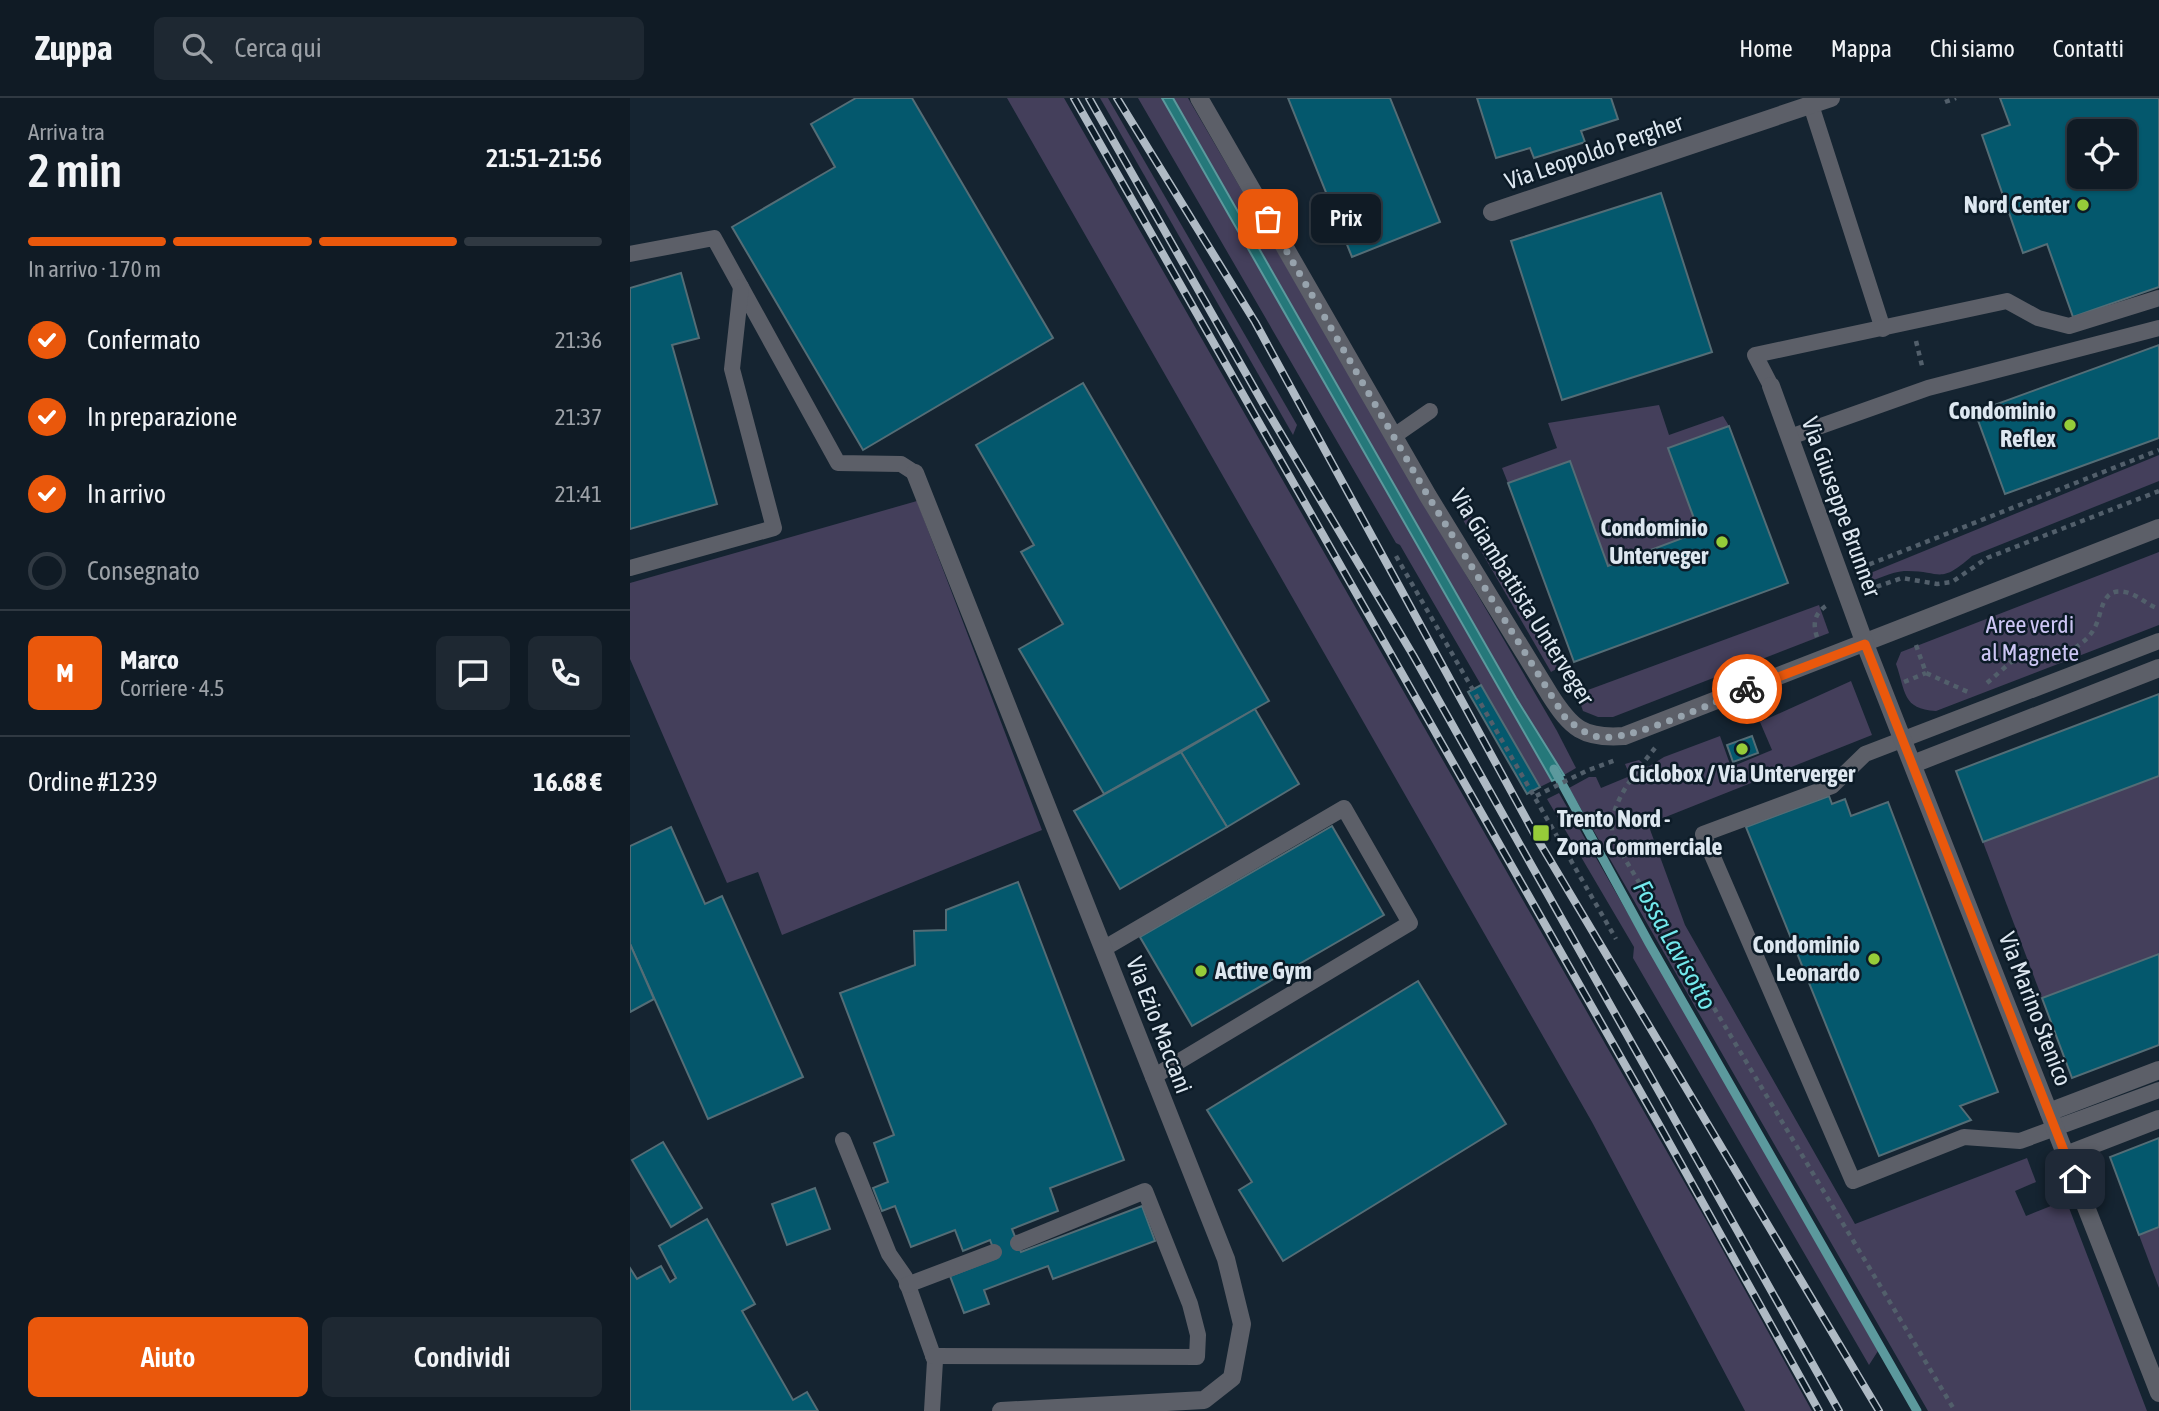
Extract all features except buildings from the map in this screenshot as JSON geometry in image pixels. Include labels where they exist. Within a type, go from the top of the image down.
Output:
[{"type":"street","name":"Via Giambattista Unterveger","points":[[1199,98],[1394,436],[1550,695],[1566,719],[1588,733],[1598,737],[1624,736],[2159,528]]},
{"type":"street","name":"Via Leopoldo Pergher","points":[[1492,212],[1831,98]]},
{"type":"street","name":"Via Giuseppe Brunner","points":[[1771,386],[1865,644]]},
{"type":"street","name":"Via Ezio Maccani","points":[[915,473],[1226,1259],[1242,1324],[1233,1378],[1204,1400],[1001,1411]]},
{"type":"street","name":"Via Marino Stenico","points":[[1865,644],[2159,1393]]},
{"type":"street","points":[[1913,764],[2159,668]]},
{"type":"street","points":[[2052,1120],[2159,1070]]},
{"type":"street","points":[[2066,1155],[2159,1119]]},
{"type":"lane","points":[[1811,105],[1883,329]]},
{"type":"lane","points":[[630,254],[714,238],[838,463],[901,464],[915,473]]},
{"type":"lane","points":[[630,568],[774,528],[732,369],[741,287]]},
{"type":"lane","points":[[1771,386],[1755,355],[2007,301],[2038,318],[2069,326],[2159,299]]},
{"type":"lane","points":[[1790,437],[1928,387],[2159,328]]},
{"type":"lane","points":[[1394,436],[1430,411]]},
{"type":"lane","points":[[2159,641],[1865,754],[1832,786],[1703,834],[1853,1181],[1964,1137],[2020,1140],[2052,1120],[2159,1090]]},
{"type":"lane","points":[[1103,949],[1344,808],[1410,923],[1153,1077]]},
{"type":"lane","points":[[843,1140],[889,1254],[905,1277],[935,1361],[932,1411]]},
{"type":"lane","points":[[933,1356],[1197,1357],[1198,1335],[1190,1304],[1145,1191],[1018,1243]]},
{"type":"lane","points":[[907,1284],[994,1252]]},
{"type":"path","points":[[1945,102],[1956,98]]},
{"type":"path","points":[[1856,569],[2159,450]]},
{"type":"path","points":[[1864,591],[1902,578],[1937,584],[1952,582],[1987,558],[2159,491]]},
{"type":"path","points":[[1396,556],[1616,939]]},
{"type":"path","points":[[1985,687],[1994,675],[2011,662],[2071,651],[2088,639],[2096,626],[2102,603],[2114,591],[2133,594],[2159,609]]},
{"type":"path","points":[[1819,642],[1813,625],[1823,607],[1831,602]]},
{"type":"path","points":[[1916,643],[1927,673],[1960,690],[1977,691]]},
{"type":"path","points":[[1900,683],[1927,673]]},
{"type":"path","points":[[1658,745],[1636,772],[1616,808],[1612,830],[1620,850],[1955,1411]]},
{"type":"path","points":[[1536,796],[1586,771]]},
{"type":"green space","points":[[1007,98],[1064,98],[1706,1220],[1812,1411],[1745,1411],[1592,1122]]},
{"type":"green space","points":[[1100,98],[1108,98],[1297,425],[1293,435]]},
{"type":"green space","points":[[1138,98],[1162,98],[1552,781],[1540,787]]},
{"type":"green space","points":[[1173,98],[1188,98],[1557,731],[1576,768],[1564,775],[1516,698]]},
{"type":"green space","points":[[1659,405],[1669,435],[1723,416],[1729,426],[1668,448],[1699,532],[1608,566],[1570,461],[1508,483],[1502,468],[1557,448],[1548,423]]},
{"type":"green space","points":[[2159,455],[2159,481],[1972,556],[1946,574],[1904,571],[1866,583],[1863,576]]},
{"type":"green space","points":[[917,501],[1042,830],[782,935],[758,872],[727,883],[630,659],[630,583]]},
{"type":"green space","points":[[1463,502],[1558,668],[1551,672],[1455,506]]},
{"type":"green space","name":"Aree verdi al Magnete","points":[[2159,552],[2159,625],[1936,711],[1917,707],[1907,697],[1896,664],[1901,652]]},
{"type":"green space","points":[[1819,605],[1829,633],[1613,717],[1598,717],[1583,711],[1577,694]]},
{"type":"green space","points":[[1851,681],[1872,735],[1648,824],[1685,925],[1855,1224],[2027,1158],[2036,1182],[2015,1191],[2026,1216],[2066,1200],[2147,1411],[1928,1411],[1569,788],[1589,777],[1596,777],[1601,788],[1630,776],[1625,764],[1639,760],[1648,767],[1664,757],[1720,736],[1731,767],[1772,750],[1760,722]]},
{"type":"green space","points":[[2159,776],[2159,954],[2042,998],[1983,842]]},
{"type":"green space","points":[[1559,793],[1878,1351],[1869,1365],[1633,958],[1634,947],[1547,799]]},
{"type":"green space","points":[[2159,1227],[2159,1288],[2139,1235]]},
{"type":"shaded area","points":[[1162,98],[1173,98],[1516,698],[1564,775],[1552,781]]},
{"type":"waterway","name":"Fossa Lavisotto","points":[[1554,769],[1649,943],[1917,1411]]},
{"type":"railway","points":[[1074,98],[1661,1128],[1819,1411]]},
{"type":"railway","points":[[1089,98],[1265,407],[1413,655],[1839,1411]]},
{"type":"railway","points":[[1117,98],[1255,322],[1535,835],[1879,1411]]},
{"type":"way so far","points":[[1268,219],[1428,496],[1566,719],[1579,729],[1598,737],[1624,736],[1747,689]]},
{"type":"place","name":"Nord Center","points":[[2083,205]]},
{"type":"place","name":"Prix","points":[[1268,219]]},
{"type":"place","name":"Condominio Reflex","points":[[2070,425]]},
{"type":"place","name":"Condominio Unterveger","points":[[1722,542]]},
{"type":"place","name":"Ciclobox / Via Unterverger","points":[[1742,749]]},
{"type":"place","name":"Trento Nord - Zona Commerciale","points":[[1541,833]]},
{"type":"place","name":"Condominio Leonardo","points":[[1874,959]]},
{"type":"place","name":"Active Gym","points":[[1201,971]]},
{"type":"route","points":[[1747,689],[1865,644],[2075,1179]]}]
